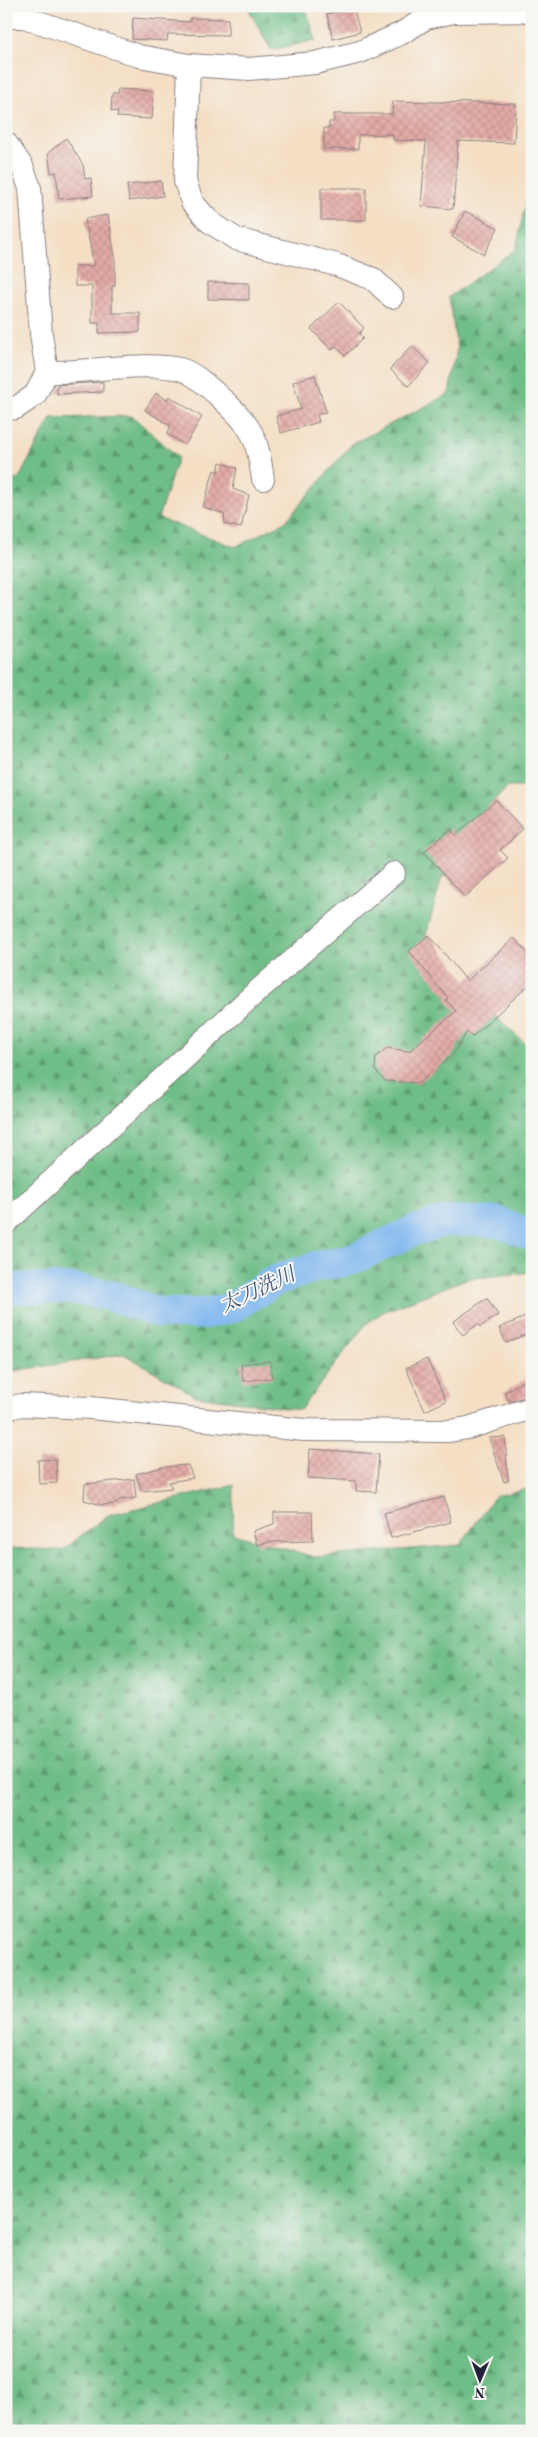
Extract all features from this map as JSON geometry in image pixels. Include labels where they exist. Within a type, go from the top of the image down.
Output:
[{"type":"street","points":[[6,17],[24,16],[139,56],[189,66],[249,69],[316,63],[360,52],[402,33],[426,18],[454,12],[478,10],[532,11]]},
{"type":"street","points":[[189,66],[186,181],[192,202],[210,222],[236,239],[337,265],[373,279],[392,297]]},
{"type":"street","points":[[6,143],[22,166],[30,188],[41,334],[47,372],[34,395],[16,408],[6,409]]},
{"type":"street","points":[[47,372],[148,367],[182,369],[218,396],[251,428],[260,456],[263,479]]},
{"type":"street","points":[[6,1223],[255,993],[394,873]]},
{"type":"street","points":[[6,1409],[21,1406],[91,1408],[304,1430],[449,1431],[468,1428],[532,1408]]},
{"type":"green space","points":[[234,6],[305,6],[316,40],[271,50],[248,8]]},
{"type":"green space","points":[[532,171],[532,787],[508,787],[475,819],[473,869],[442,877],[420,957],[481,1003],[532,1050],[532,1272],[466,1279],[383,1312],[366,1324],[300,1410],[196,1396],[124,1354],[6,1372],[6,479],[18,480],[51,418],[132,416],[178,457],[158,518],[235,547],[285,522],[352,444],[449,394],[457,349],[449,297],[516,249]]},
{"type":"green space","points":[[234,1485],[233,1534],[314,1557],[460,1545],[495,1496],[532,1488],[532,2431],[6,2431],[6,1548],[63,1550],[108,1515]]},
{"type":"building","points":[[353,7],[360,32],[333,39],[327,14]]},
{"type":"building","points":[[133,18],[190,22],[190,18],[228,19],[228,35],[168,34],[167,41],[132,39]]},
{"type":"building","points":[[118,89],[154,91],[152,119],[117,117],[118,112],[111,111],[112,95],[117,95]]},
{"type":"building","points":[[393,101],[516,104],[514,143],[458,141],[453,209],[421,206],[426,141],[393,140],[393,134],[358,135],[358,149],[324,149],[324,128],[329,128],[329,122],[334,122],[334,114],[392,114]]},
{"type":"building","points":[[66,138],[83,165],[85,179],[91,178],[93,196],[59,199],[56,172],[51,173],[48,153]]},
{"type":"building","points":[[161,181],[163,196],[129,201],[127,185]]},
{"type":"building","points":[[321,188],[366,188],[366,220],[321,220]]},
{"type":"building","points":[[465,211],[498,228],[484,254],[452,237]]},
{"type":"building","points":[[108,215],[115,257],[115,286],[112,286],[112,313],[140,313],[140,332],[99,333],[99,323],[92,323],[92,286],[75,286],[75,266],[94,266],[85,219]]},
{"type":"building","points":[[208,282],[249,283],[249,300],[208,299]]},
{"type":"building","points":[[339,302],[364,328],[359,334],[363,338],[345,356],[336,346],[332,350],[311,329]]},
{"type":"building","points":[[412,346],[430,363],[408,386],[390,369]]},
{"type":"building","points":[[315,375],[326,412],[317,415],[319,422],[281,433],[276,416],[301,409],[293,382]]},
{"type":"building","points":[[103,382],[103,392],[57,394],[57,385]]},
{"type":"building","points":[[156,393],[167,400],[169,396],[202,417],[185,445],[167,434],[171,426],[145,410]]},
{"type":"building","points":[[220,462],[237,468],[233,489],[249,495],[241,528],[225,524],[224,514],[203,507],[214,470],[218,472]]},
{"type":"building","points":[[496,800],[523,829],[500,850],[508,858],[465,897],[424,852],[450,829],[456,835]]},
{"type":"building","points":[[429,935],[467,981],[514,938],[532,957],[532,982],[472,1037],[467,1032],[452,1056],[419,1083],[385,1081],[375,1070],[376,1057],[387,1048],[409,1051],[456,1011],[446,1000],[448,998],[409,951]]},
{"type":"building","points":[[487,1298],[498,1315],[480,1327],[478,1324],[463,1335],[453,1322]]},
{"type":"building","points":[[528,1316],[532,1332],[506,1343],[499,1328]]},
{"type":"building","points":[[427,1359],[446,1401],[425,1411],[406,1368]]},
{"type":"building","points":[[270,1361],[272,1378],[243,1381],[241,1364]]},
{"type":"building","points":[[532,1375],[532,1395],[510,1401],[504,1393]]},
{"type":"building","points":[[505,1437],[508,1481],[504,1482],[489,1438]]},
{"type":"building","points":[[310,1449],[379,1454],[376,1492],[356,1491],[356,1481],[308,1478]]},
{"type":"building","points":[[56,1459],[57,1483],[39,1484],[38,1460]]},
{"type":"building","points":[[188,1465],[193,1478],[169,1482],[172,1488],[142,1491],[136,1474],[163,1467]]},
{"type":"building","points":[[134,1479],[136,1498],[119,1500],[116,1504],[101,1505],[84,1500],[85,1484]]},
{"type":"building","points":[[444,1497],[451,1522],[391,1538],[384,1513]]},
{"type":"building","points":[[274,1512],[312,1512],[313,1541],[270,1542],[257,1545],[253,1531],[274,1524]]},
{"type":"waterway","name":"太刀洗川","points":[[6,1288],[75,1289],[112,1296],[159,1313],[203,1314],[231,1308],[274,1281],[318,1266],[351,1260],[413,1231],[446,1221],[498,1222],[532,1236]]}]
